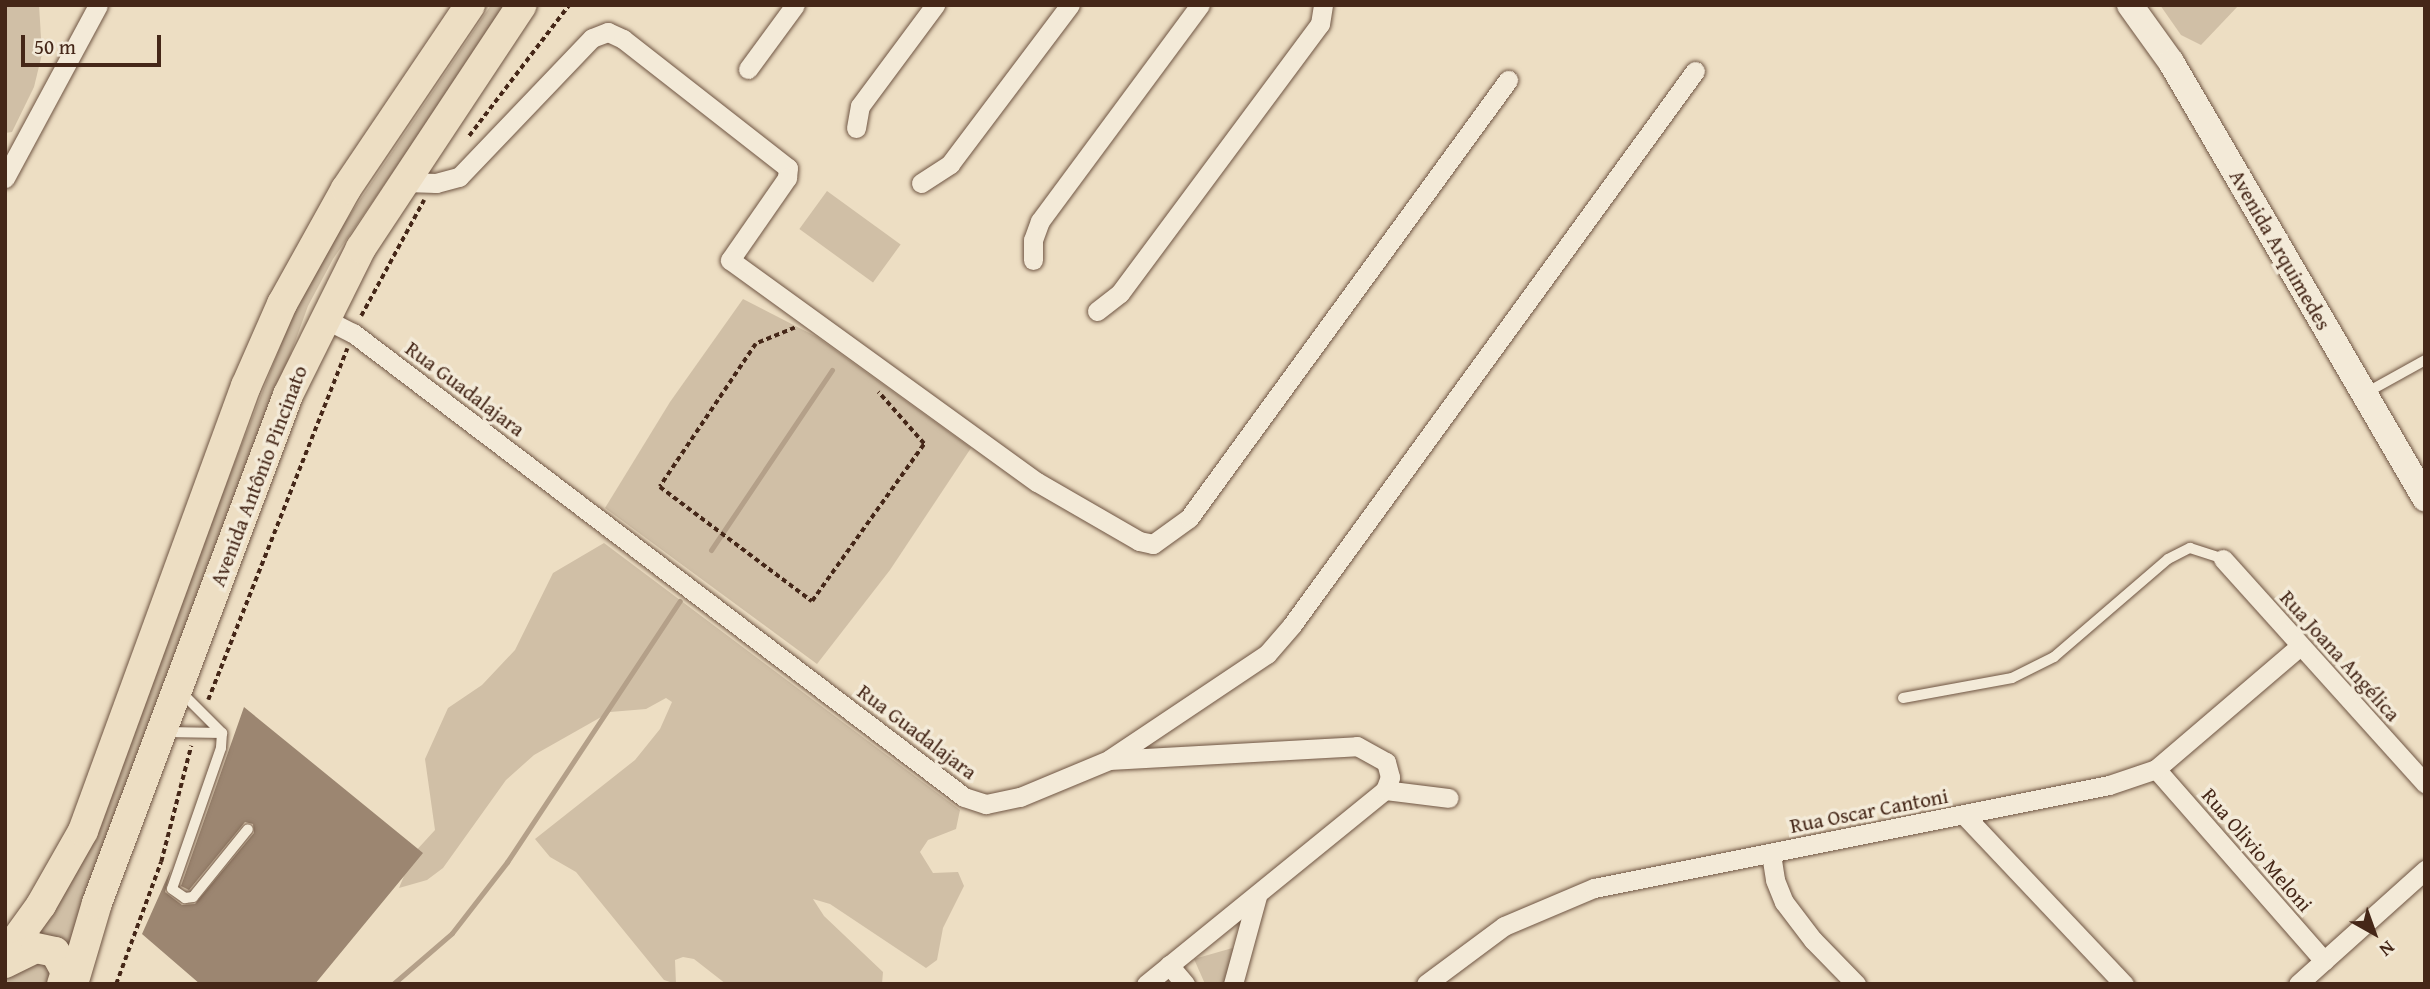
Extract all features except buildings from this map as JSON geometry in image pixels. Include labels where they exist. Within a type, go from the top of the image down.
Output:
[{"type":"main road","name":"Avenida Antônio Pincinato","points":[[5,956],[41,905],[83,831],[246,386],[282,304],[346,189],[470,5]]},
{"type":"main road","name":"Avenida Antônio Pincinato","points":[[73,984],[97,904],[164,732],[288,395],[323,318],[361,248],[522,5]]},
{"type":"main road","name":"Avenida Arquimedes","points":[[2130,5],[2171,62],[2425,498]]},
{"type":"main road","points":[[5,963],[36,948],[55,952],[66,972],[62,984]]},
{"type":"street","points":[[5,178],[99,5]]},
{"type":"street","points":[[748,69],[795,5]]},
{"type":"street","points":[[856,128],[860,106],[935,5]]},
{"type":"street","points":[[921,183],[950,164],[1070,5]]},
{"type":"street","points":[[1033,260],[1033,240],[1040,220],[1200,5]]},
{"type":"street","points":[[1097,312],[1121,293],[1312,35],[1320,24],[1323,5]]},
{"type":"street","points":[[405,182],[436,183],[458,177],[477,163],[563,66],[592,38],[608,32],[623,38],[788,168],[787,178],[730,261],[1037,482],[1118,530],[1153,544],[1189,518],[1508,80]]},
{"type":"street","points":[[1109,760],[1268,654],[1695,71]]},
{"type":"street","name":"Rua Guadalajara","points":[[323,318],[353,332],[964,797],[986,804],[1020,797],[1109,760],[1357,746],[1386,762],[1390,776],[1385,790]]},
{"type":"street","name":"Rua Joana Angélica","points":[[2223,559],[2425,783]]},
{"type":"street","name":"Rua Oscar Cantoni","points":[[1426,984],[1504,926],[1564,898],[2109,785],[2156,769],[2300,646]]},
{"type":"street","name":"Rua Olivio Meloni","points":[[2156,769],[2324,961]]},
{"type":"street","points":[[1146,984],[1385,790],[1449,798]]},
{"type":"street","points":[[1965,815],[2124,984]]},
{"type":"street","points":[[1771,854],[1774,880],[1784,902],[1813,940],[1856,984]]},
{"type":"street","points":[[2298,984],[2425,870]]},
{"type":"street","points":[[1233,984],[1257,896]]},
{"type":"street","points":[[1169,965],[1185,984]]},
{"type":"lane","points":[[2364,394],[2425,360]]},
{"type":"lane","points":[[1903,698],[2012,678],[2054,657],[2168,559],[2190,548],[2223,559]]},
{"type":"lane","points":[[179,690],[204,712],[222,733],[220,748],[172,888],[185,898],[193,897],[247,829]]},
{"type":"lane","points":[[164,732],[222,733]]},
{"type":"path","points":[[204,712],[353,332],[374,285]]},
{"type":"path","points":[[813,321],[756,344],[660,487],[812,601],[924,443],[872,385]]},
{"type":"path","points":[[116,984],[161,862],[194,731]]},
{"type":"shaded area","points":[[5,5],[39,5],[42,54],[34,87],[12,132],[5,133]]},
{"type":"shaded area","points":[[491,5],[508,5],[333,259],[308,306],[61,984],[5,984],[5,968],[198,556],[293,314],[323,255]]},
{"type":"shaded area","points":[[2160,5],[2239,5],[2201,45],[2181,35]]},
{"type":"shaded area","points":[[827,191],[901,244],[873,283],[799,229]]},
{"type":"shaded area","points":[[743,299],[817,337],[971,448],[890,570],[817,664],[605,508],[670,402]]},
{"type":"shaded area","points":[[604,543],[960,810],[956,829],[928,840],[920,852],[933,873],[958,872],[964,886],[943,928],[937,960],[926,968],[830,904],[813,899],[824,916],[883,972],[882,984],[726,984],[694,959],[683,957],[675,960],[676,984],[664,980],[576,872],[550,857],[535,839],[635,760],[660,729],[672,702],[666,698],[646,709],[610,712],[534,755],[506,780],[443,868],[427,880],[399,888],[413,854],[435,830],[425,759],[448,708],[482,685],[515,650],[553,573]]},
{"type":"shaded area","points":[[1236,947],[1226,984],[1205,984],[1194,959]]},
{"type":"waterway","points":[[711,550],[832,370]]},
{"type":"waterway","points":[[393,984],[452,933],[507,862],[680,601]]}]
